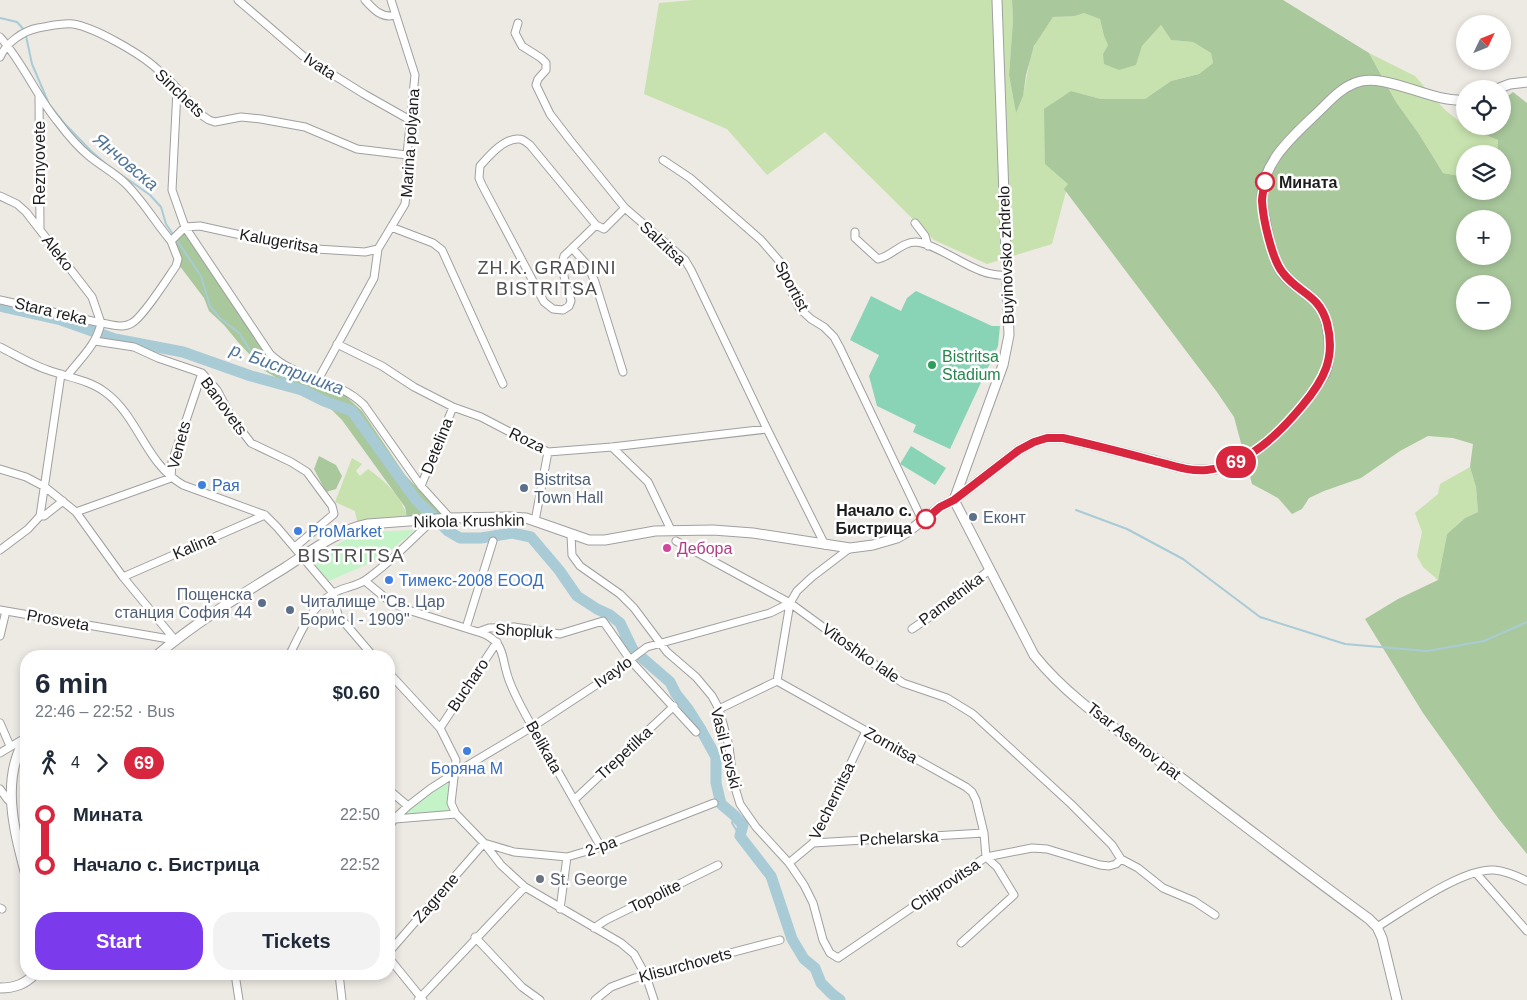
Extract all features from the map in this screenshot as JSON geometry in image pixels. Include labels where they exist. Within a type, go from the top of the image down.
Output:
[{"type":"street","name":"Ivata","points":[[238,0],[303,56],[410,120]]},
{"type":"street","points":[[365,0],[376,12],[389,16],[394,15]]},
{"type":"street","name":"Marina polyana","points":[[319,378],[374,278],[378,249],[406,204],[407,155],[415,75],[394,15],[391,0]]},
{"type":"street","name":"Buyinovsko zhdrelo","points":[[954,500],[1003,365],[1009,335],[997,0]]},
{"type":"street","name":"Salzitsa","points":[[518,23],[515,33],[522,46],[544,60],[547,67],[536,85],[550,114],[625,208],[685,260],[825,545]]},
{"type":"street","name":"Sinchets","points":[[0,57],[8,45],[29,30],[58,24],[74,24],[91,30],[144,59],[158,69],[209,120],[215,122],[241,117],[261,119],[305,127],[358,149],[407,155]]},
{"type":"street","points":[[0,37],[8,45],[39,97],[58,123],[88,156],[124,182],[143,202],[159,227],[172,239],[178,259],[176,266],[140,316],[132,324],[120,326],[101,323],[95,341],[64,375],[40,516],[28,529],[0,550]]},
{"type":"street","name":"Nikola Krushkin","points":[[163,650],[205,618],[302,556],[354,527],[368,524],[448,518],[510,517],[526,518],[589,540],[605,540],[671,530],[713,530],[743,532],[850,548],[873,545],[897,538],[922,522],[940,507],[954,500],[1019,450],[1047,438],[1063,438],[1180,467],[1206,470],[1230,465],[1246,457],[1267,442],[1289,422],[1326,372],[1330,350],[1327,324],[1320,307],[1309,294],[1294,284],[1282,272],[1274,256],[1262,200],[1265,182],[1276,156],[1288,140],[1339,92],[1356,82],[1379,82],[1444,100],[1456,100]]},
{"type":"street","points":[[1511,84],[1527,82]]},
{"type":"street","points":[[177,90],[172,190],[184,228],[270,354],[278,362],[319,378],[356,396],[421,486],[448,518]]},
{"type":"street","name":"Reznyovete","points":[[39,97],[40,229]]},
{"type":"street","points":[[596,225],[564,256],[562,263],[571,301],[569,306],[563,310],[553,309],[544,302],[479,178],[480,166],[510,140],[521,139],[530,145],[596,225],[604,229],[625,208]]},
{"type":"street","name":"Sportist","points":[[663,160],[690,178],[754,233],[781,262],[791,291],[800,309],[824,327],[837,343],[922,522]]},
{"type":"street","name":"Aleko","points":[[0,196],[17,204],[40,229],[92,296],[101,323]]},
{"type":"street","points":[[915,223],[925,236],[928,246]]},
{"type":"street","name":"Kalugeritsa","points":[[184,228],[200,226],[300,248],[365,252],[378,249]]},
{"type":"street","points":[[391,227],[432,243],[442,250],[503,384]]},
{"type":"street","points":[[172,239],[184,228]]},
{"type":"street","points":[[856,232],[855,238],[878,259],[906,244],[915,242],[928,246],[984,272],[1008,276]]},
{"type":"street","points":[[572,248],[588,266],[595,282],[623,372]]},
{"type":"street","name":"Stara reka","points":[[0,300],[101,323]]},
{"type":"street","name":"Banovets","points":[[95,341],[134,347],[158,358],[202,373],[217,390],[232,418],[251,443],[291,462],[307,472],[332,506],[334,514],[294,547]]},
{"type":"street","name":"Roza","points":[[337,344],[382,366],[414,388],[481,417],[548,452],[612,447],[767,429]]},
{"type":"street","points":[[0,348],[47,370],[89,384],[105,392],[125,413],[158,465],[171,478],[183,485],[265,515],[333,593],[338,615],[369,650]]},
{"type":"street","name":"Venets","points":[[76,512],[171,478],[172,462],[202,373]]},
{"type":"street","name":"Detelina","points":[[421,486],[454,406]]},
{"type":"street","points":[[612,447],[648,482],[671,530]]},
{"type":"street","points":[[535,521],[548,452]]},
{"type":"street","points":[[0,469],[26,477],[45,487],[76,512],[123,577],[175,640]]},
{"type":"street","name":"Tsar Asenov pat","points":[[954,500],[1034,655],[1048,672],[1066,689],[1125,735],[1369,919],[1377,927]]},
{"type":"street","points":[[40,516],[44,516],[63,502]]},
{"type":"street","name":"Kalina","points":[[123,577],[265,515]]},
{"type":"street","points":[[292,650],[308,619],[333,593],[365,581],[383,567],[433,520]]},
{"type":"street","name":"Vasil Levski","points":[[571,535],[572,555],[580,566],[620,594],[634,608],[667,652],[696,677],[712,696],[719,710],[728,746],[732,782],[740,804],[756,827],[789,863],[804,884],[813,903],[823,940],[830,953],[838,958]]},
{"type":"street","points":[[466,628],[493,541]]},
{"type":"street","name":"Vitoshko lale","points":[[676,541],[790,603],[903,683],[947,698],[973,714],[1071,804],[1112,845],[1121,859]]},
{"type":"street","name":"Ivaylo","points":[[395,817],[455,773],[532,727],[631,661],[647,647],[770,613],[790,603],[797,591],[812,577],[850,548]]},
{"type":"street","name":"Pametnika","points":[[912,629],[947,605],[989,570]]},
{"type":"street","name":"Shopluk","points":[[365,581],[388,600],[405,609],[491,636],[497,642]]},
{"type":"street","points":[[719,710],[777,681],[790,603]]},
{"type":"street","points":[[0,636],[3,611]]},
{"type":"street","name":"Prosveta","points":[[3,611],[175,640]]},
{"type":"street","name":"Vasil Levski","points":[[598,623],[603,621],[631,661],[696,732]]},
{"type":"street","name":"Shopluk","points":[[478,632],[489,628],[514,627],[560,634],[598,623]]},
{"type":"street","name":"Belikata","points":[[497,642],[502,651],[509,680],[532,727],[601,847]]},
{"type":"street","name":"Bucharo","points":[[440,728],[497,642]]},
{"type":"street","points":[[395,679],[440,728],[456,760],[451,803],[456,814],[484,843],[501,865],[525,887],[621,943],[634,954],[646,976],[654,1000]]},
{"type":"street","name":"Zornitsa","points":[[777,681],[972,792],[976,800],[984,833],[986,857]]},
{"type":"street","name":"Trepetilka","points":[[574,800],[674,706]]},
{"type":"street","points":[[0,723],[10,746]]},
{"type":"street","name":"Vechernitsa","points":[[789,863],[813,844],[866,731]]},
{"type":"street","points":[[0,753],[20,741]]},
{"type":"street","points":[[20,747],[13,764],[8,800],[20,852]]},
{"type":"street","points":[[0,788],[8,800]]},
{"type":"street","points":[[395,795],[408,806]]},
{"type":"street","name":"2-ра","points":[[484,843],[514,852],[567,857],[601,847],[714,803]]},
{"type":"street","points":[[395,818],[456,814]]},
{"type":"street","name":"Pchelarska","points":[[813,844],[984,833]]},
{"type":"street","name":"Zagrene","points":[[395,945],[484,843]]},
{"type":"street","name":"Chiprovitsa","points":[[838,958],[986,857],[1032,848],[1047,849],[1100,865],[1110,866],[1116,864],[1121,859]]},
{"type":"street","points":[[560,909],[567,857]]},
{"type":"street","points":[[961,943],[1014,895],[997,867],[986,857]]},
{"type":"street","points":[[1121,859],[1138,868],[1163,888],[1194,902],[1215,916]]},
{"type":"street","name":"Topolite","points":[[594,928],[606,920],[718,865]]},
{"type":"street","points":[[1397,1000],[1382,938],[1377,927],[1450,882],[1476,873],[1493,870],[1527,881]]},
{"type":"street","points":[[1476,873],[1527,931]]},
{"type":"street","points":[[395,966],[420,999],[475,938],[525,887]]},
{"type":"street","points":[[475,938],[522,987],[540,1000]]},
{"type":"street","name":"Klisurchovets","points":[[594,1000],[611,987],[780,940]]},
{"type":"street","points":[[0,988],[17,986],[28,980]]},
{"type":"street","points":[[236,980],[239,1000]]},
{"type":"street","points":[[340,980],[342,1000]]},
{"type":"green space","points":[[693,0],[1012,0],[1013,21],[1009,75],[1016,112],[1020,104],[1034,47],[1053,17],[1085,13],[1100,19],[1108,45],[1103,54],[1136,65],[1142,46],[1161,25],[1171,40],[1193,42],[1211,53],[1213,63],[1199,74],[1171,81],[1145,99],[1101,99],[1071,91],[1068,184],[1052,244],[987,264],[934,240],[825,132],[767,175],[727,129],[644,94],[659,3]]},
{"type":"green space","points":[[1012,0],[1283,0],[1369,53],[1396,102],[1419,134],[1443,173],[1456,175],[1456,200],[1511,200],[1511,145],[1498,145],[1498,140],[1486,135],[1511,135],[1511,94],[1513,92],[1527,103],[1527,854],[1498,818],[1423,713],[1365,619],[1398,599],[1438,580],[1447,534],[1465,518],[1478,512],[1476,487],[1470,467],[1473,444],[1453,438],[1428,436],[1400,451],[1361,478],[1309,498],[1302,509],[1292,514],[1278,498],[1252,484],[1234,417],[1064,189],[1068,184],[1045,164],[1044,109],[1071,91],[1101,99],[1145,99],[1171,81],[1199,74],[1213,63],[1211,53],[1193,42],[1171,40],[1161,25],[1142,46],[1136,65],[1119,70],[1104,64],[1103,54],[1108,45],[1100,19],[1084,13],[1073,16],[1053,17],[1034,46],[1026,75],[1023,96],[1016,113],[1009,75],[1013,21]]},
{"type":"green space","points":[[1369,53],[1415,76],[1444,109],[1456,119],[1456,135],[1486,135],[1498,140],[1498,145],[1456,145],[1456,175],[1443,173],[1419,134],[1396,102]]},
{"type":"green space","points":[[186,232],[276,364],[341,392],[362,411],[405,475],[443,515],[407,518],[405,507],[342,420],[332,410],[265,371],[209,311],[204,298],[179,265],[182,258],[175,242]]},
{"type":"green space","name":"Bistritsa Stadium","points":[[916,291],[992,326],[1000,326],[998,346],[950,449],[913,432],[916,425],[877,406],[869,376],[879,355],[850,340],[871,296],[901,311],[907,298]]},
{"type":"green space","points":[[911,446],[946,468],[935,485],[900,464]]},
{"type":"green space","points":[[319,456],[336,465],[342,476],[336,489],[326,492],[314,469]]},
{"type":"green space","points":[[352,458],[362,464],[356,471],[360,476],[368,469],[392,490],[402,503],[407,518],[357,521],[355,511],[335,502]]},
{"type":"green space","points":[[1470,467],[1476,487],[1478,512],[1465,518],[1447,534],[1438,580],[1423,567],[1417,556],[1422,532],[1415,513],[1438,494],[1440,484]]},
{"type":"green space","points":[[415,530],[386,554],[329,581],[312,561],[351,536],[368,532]]},
{"type":"green space","points":[[455,773],[451,803],[456,814],[395,818]]},
{"type":"waterway","name":"Янчовска","points":[[0,18],[17,22],[25,31]]},
{"type":"waterway","name":"Янчовска","points":[[26,36],[32,64],[49,104],[90,150],[106,164],[150,195],[161,207],[166,224],[201,276],[210,306],[220,318],[240,334],[256,360],[302,390]]},
{"type":"waterway","name":"р. Бистришка","points":[[0,306],[61,320],[115,339],[183,352],[251,376],[302,390],[324,401],[352,411],[416,500],[448,531],[460,538],[481,538],[512,533],[531,537],[559,570],[577,596],[620,623],[633,650],[670,682],[676,694],[700,728],[716,757],[716,783],[721,804],[743,825],[740,836],[771,876],[792,939],[804,959],[815,968],[821,983],[840,1000]]},
{"type":"waterway","points":[[1076,510],[1127,529],[1183,559],[1260,617],[1345,644],[1427,651],[1484,641],[1527,622]]},
{"type":"waterway","name":"р. Бистришка","points":[[597,609],[605,619]]},
{"type":"waterway","points":[[608,622],[618,636],[633,650]]},
{"type":"waterway","points":[[734,815],[732,823],[740,836]]},
{"type":"bus line","name":"69","points":[[926,519],[1019,450],[1047,438],[1063,438],[1180,467],[1206,470],[1230,465],[1246,457],[1267,442],[1289,422],[1326,372],[1330,350],[1327,324],[1320,307],[1309,294],[1294,284],[1282,272],[1274,256],[1262,200],[1265,182]]},
{"type":"place","name":"Мината","points":[[1265,182]]},
{"type":"place","name":"Bistritsa Stadium","points":[[932,365]]},
{"type":"place","name":"Рая","points":[[202,485]]},
{"type":"place","name":"Bistritsa Town Hall","points":[[524,488]]},
{"type":"place","name":"Еконт","points":[[973,517]]},
{"type":"place","name":"Начало с. Бистрица","points":[[926,519]]},
{"type":"place","name":"ProMarket","points":[[298,531]]},
{"type":"place","name":"Дебора","points":[[667,548]]},
{"type":"place","name":"Тимекс-2008 ЕООД","points":[[389,580]]},
{"type":"place","name":"Пощенска станция София 44","points":[[262,603]]},
{"type":"place","name":"Читалище \"Св. Цар Борис I - 1909\"","points":[[290,610]]},
{"type":"place","name":"Боряна М","points":[[467,751]]},
{"type":"place","name":"St. George","points":[[540,879]]},
{"type":"district","name":"ZH.K. GRADINI BISTRITSA","points":[[547,278]]},
{"type":"district","name":"BISTRITSA","points":[[351,555]]}]
